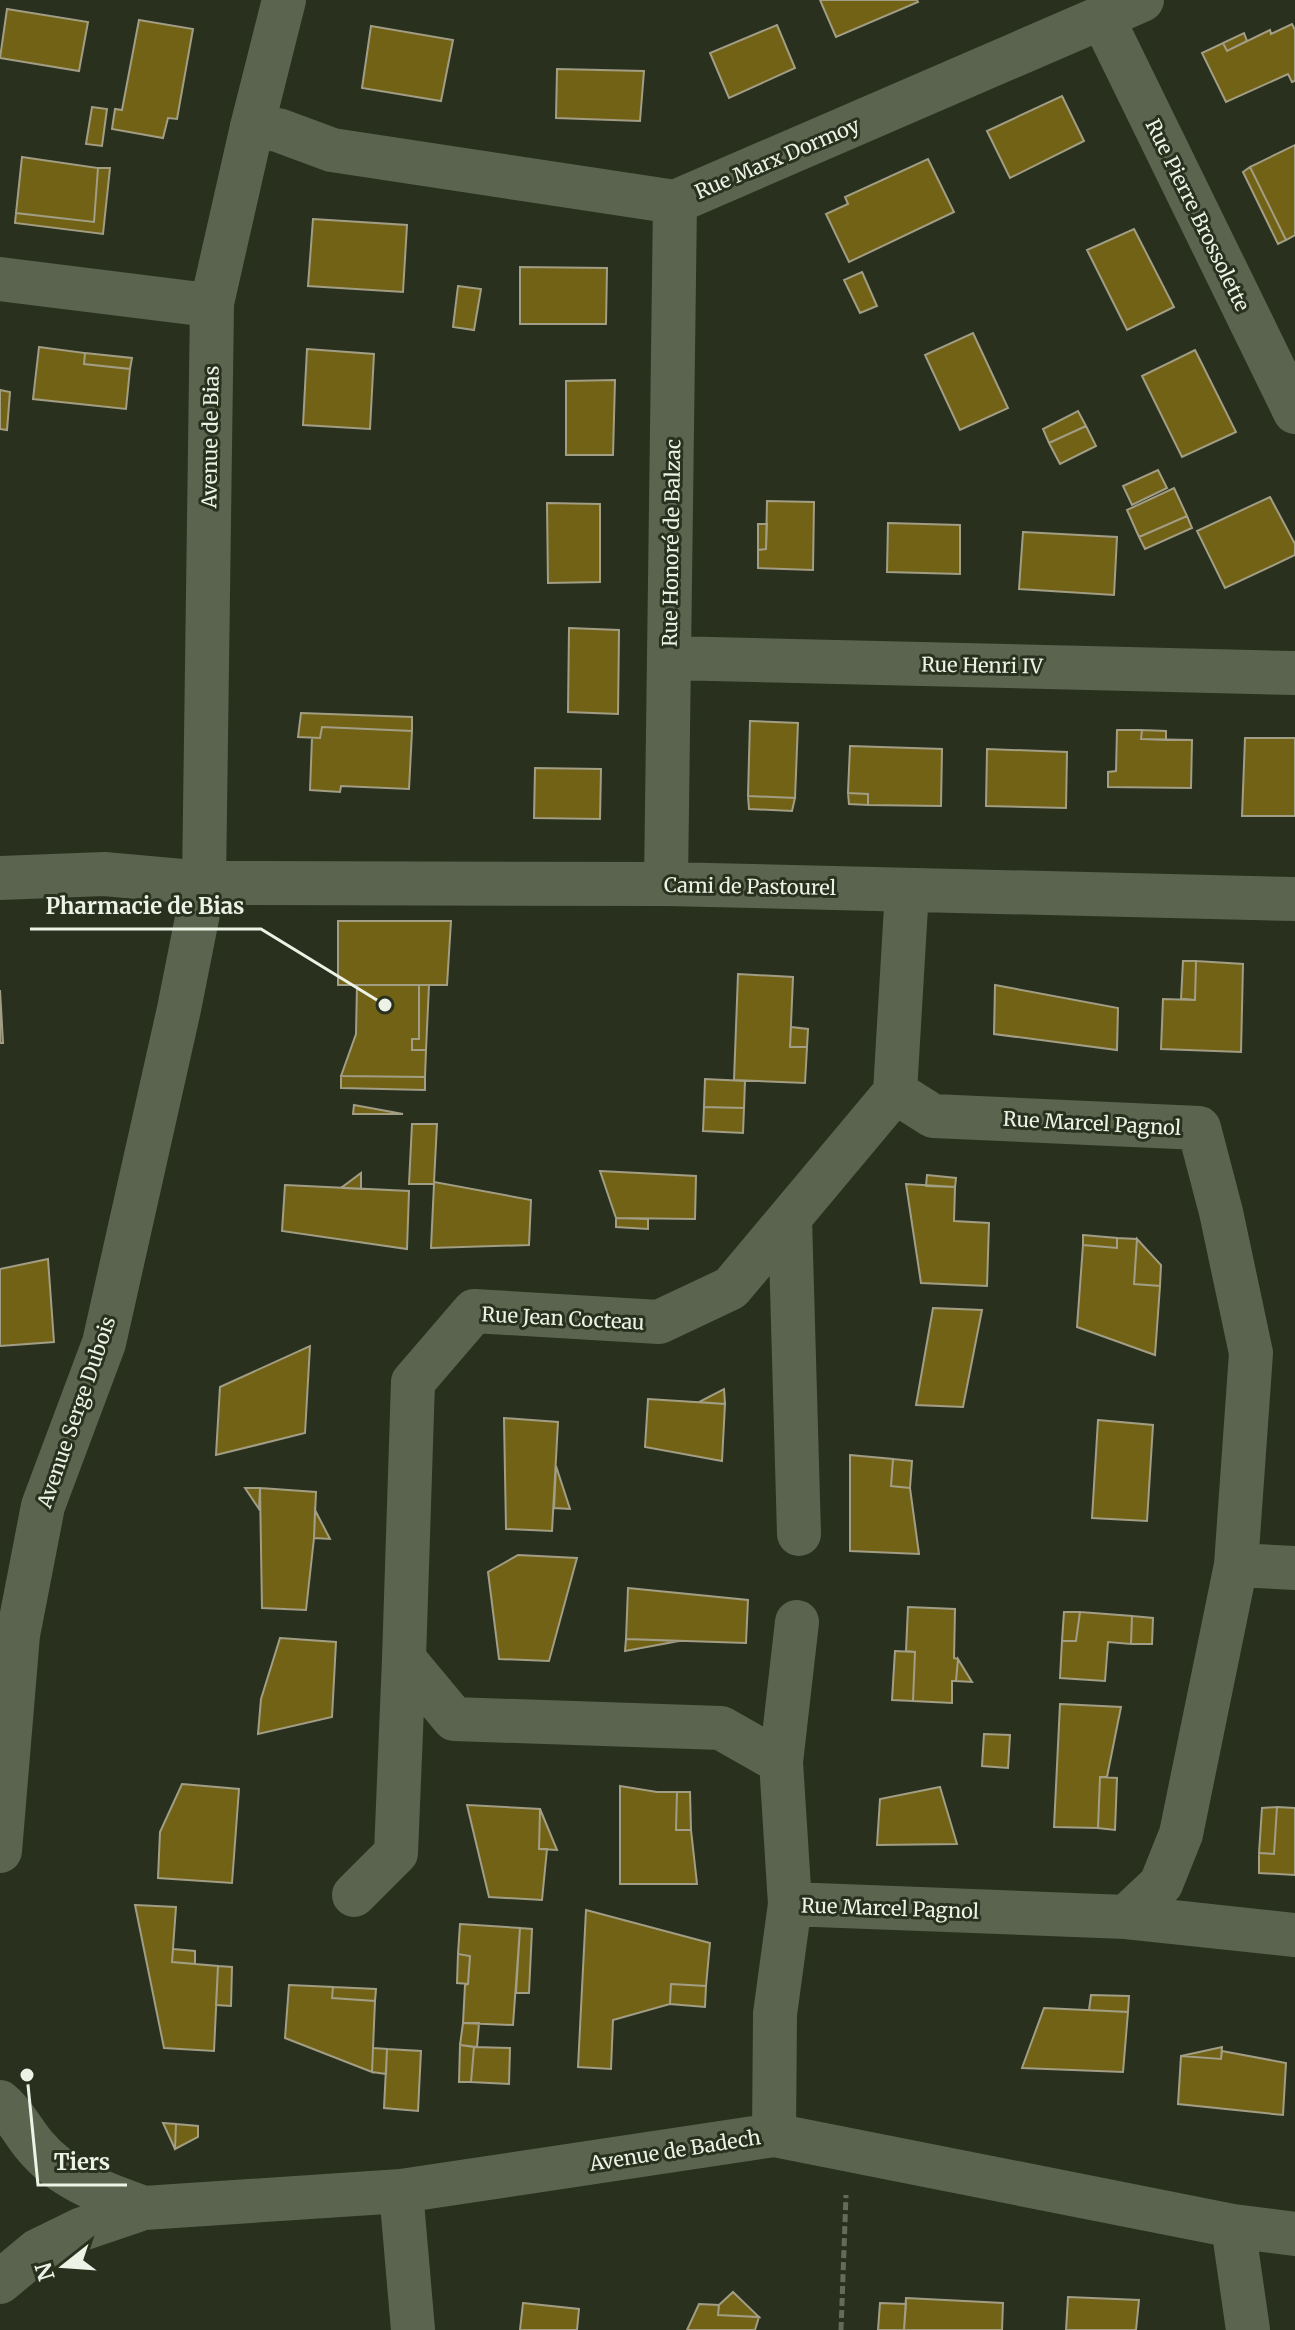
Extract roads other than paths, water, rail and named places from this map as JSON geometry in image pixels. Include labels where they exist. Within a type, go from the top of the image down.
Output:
[{"type":"street","name":"Avenue de Bias","points":[[204,883],[212,303],[284,0]]},
{"type":"street","name":"Rue Marx Dormoy","points":[[252,127],[278,130],[332,150],[675,202],[1142,0]]},
{"type":"street","name":"Rue Pierre Brossolette","points":[[1102,17],[1295,412]]},
{"type":"street","name":"Rue Honoré de Balzac","points":[[666,884],[675,202]]},
{"type":"street","points":[[0,279],[212,303]]},
{"type":"street","name":"Rue Henri IV","points":[[669,658],[1295,673]]},
{"type":"street","name":"Cami de Pastourel","points":[[0,878],[104,874],[204,883],[666,884],[1295,899]]},
{"type":"street","name":"Avenue Serge Dubois","points":[[0,1851],[9,1635],[43,1506],[104,1343],[204,883]]},
{"type":"street","points":[[895,1092],[907,890]]},
{"type":"street","name":"Rue Jean Cocteau","points":[[354,1895],[396,1853],[413,1382],[474,1311],[659,1322],[731,1288],[895,1092]]},
{"type":"street","name":"Rue Marcel Pagnol","points":[[895,1092],[933,1116],[1199,1128],[1221,1212],[1251,1353],[1236,1565],[1181,1834],[1161,1884],[1126,1917]]},
{"type":"street","points":[[790,1218],[799,1534]]},
{"type":"street","points":[[1236,1565],[1295,1568]]},
{"type":"street","points":[[790,1904],[781,1762],[797,1622]]},
{"type":"street","points":[[404,1659],[454,1719],[721,1728],[781,1762]]},
{"type":"street","name":"Rue Marcel Pagnol","points":[[774,2135],[775,2014],[790,1904],[1126,1917],[1295,1935]]},
{"type":"street","points":[[0,2102],[37,2149],[69,2175],[101,2193],[144,2208]]},
{"type":"street","name":"Avenue de Badech","points":[[144,2208],[401,2191],[774,2135],[1233,2226],[1295,2234]]},
{"type":"street","points":[[401,2191],[413,2330]]},
{"type":"street","points":[[0,2282],[37,2251],[82,2229],[144,2208]]},
{"type":"street","points":[[1233,2226],[1248,2330]]},
{"type":"place","name":"Pharmacie de Bias","points":[[385,1005]]},
{"type":"place","name":"Tiers","points":[[27,2075]]}]
